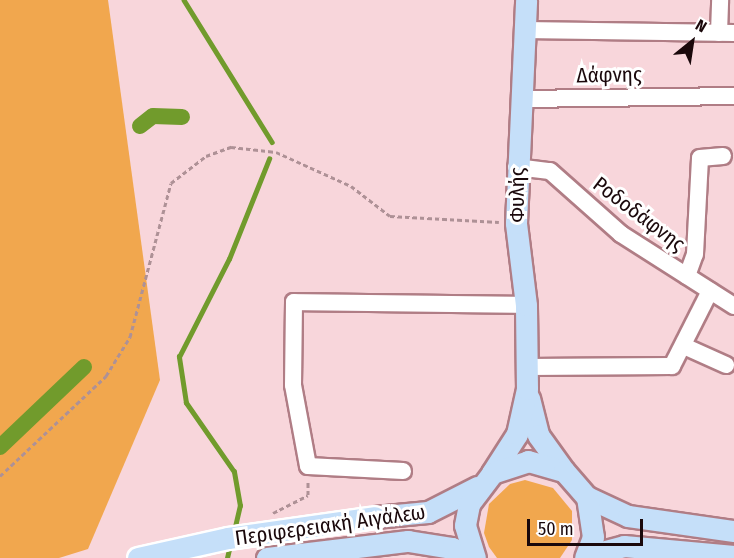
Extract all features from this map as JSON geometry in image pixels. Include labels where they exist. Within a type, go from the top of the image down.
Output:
[{"type":"main road","name":"Φυλής","points":[[486,479],[518,434],[527,389],[526,305],[516,223],[516,167],[526,0]]},
{"type":"main road","name":"Φυλής","points":[[527,389],[538,435],[564,471],[587,497]]},
{"type":"main road","points":[[475,558],[465,525],[486,479],[528,461],[564,471]]},
{"type":"main road","name":"Περιφερειακή Αιγάλεω","points":[[138,558],[228,538],[447,507],[486,479]]},
{"type":"main road","points":[[587,497],[628,516],[734,531]]},
{"type":"main road","points":[[586,557],[593,537],[587,497]]},
{"type":"main road","name":"Περιφερειακή Αιγάλεω","points":[[267,558],[377,543],[431,543],[470,558]]},
{"type":"main road","points":[[586,557],[624,546],[734,556]]},
{"type":"street","points":[[524,30],[727,33],[720,0]]},
{"type":"street","name":"Δάφνης","points":[[521,99],[734,96]]},
{"type":"street","points":[[687,276],[695,254],[700,158],[723,156]]},
{"type":"street","name":"Ροδοδάφνης","points":[[516,167],[550,171],[614,229],[734,306]]},
{"type":"street","points":[[527,367],[662,369],[680,359],[710,291]]},
{"type":"street","points":[[403,471],[308,466],[293,385],[294,302],[526,305]]},
{"type":"street","points":[[686,347],[726,365]]},
{"type":"path","points":[[0,476],[106,376],[130,337],[171,183],[206,156],[250,147],[295,158],[351,186],[380,211],[403,219],[516,223]]},
{"type":"shaded area","points":[[0,0],[108,0],[160,380],[88,549],[59,558],[0,558]]},
{"type":"shaded area","points":[[525,480],[553,488],[572,511],[572,540],[560,558],[497,558],[489,547],[484,533],[489,504],[510,484]]},
{"type":"waterway","points":[[184,0],[272,142]]},
{"type":"waterway","points":[[140,126],[153,116],[182,117]]},
{"type":"waterway","points":[[234,531],[240,506],[234,472],[186,403],[179,357],[229,259],[269,159]]},
{"type":"waterway","points":[[0,447],[84,367]]},
{"type":"waterway","points":[[227,558],[230,545]]}]
